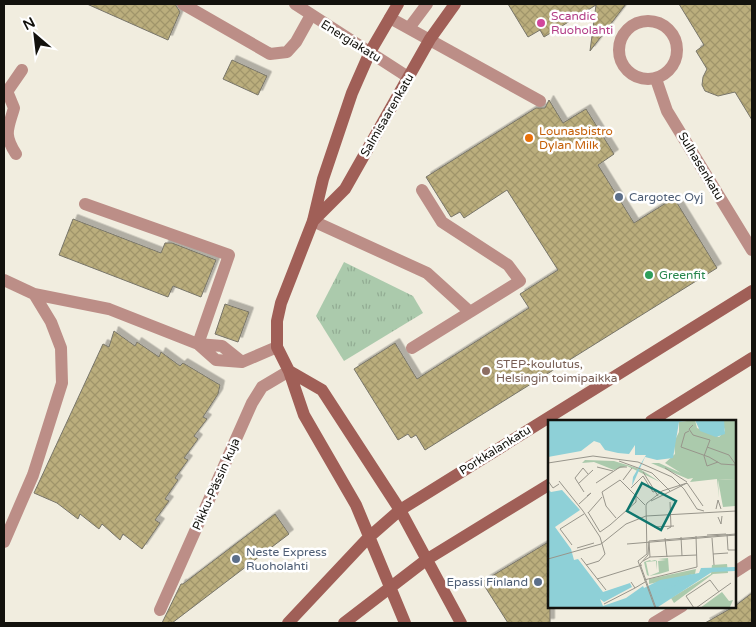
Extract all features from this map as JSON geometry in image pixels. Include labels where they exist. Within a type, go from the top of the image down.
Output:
[{"type":"main road","name":"Salmisaarenkatu","points":[[398,4],[370,52],[352,93],[323,179],[313,221],[281,303],[277,321],[277,347],[289,371],[304,415],[356,505],[368,538],[405,623]]},
{"type":"main road","name":"Salmisaarenkatu","points":[[313,221],[345,189],[430,39],[455,4]]},
{"type":"main road","name":"Porkkalankatu","points":[[288,623],[368,538],[400,510],[752,291]]},
{"type":"main road","points":[[653,420],[752,358]]},
{"type":"main road","points":[[289,371],[322,390],[400,510],[461,623]]},
{"type":"main road","points":[[344,623],[426,560],[548,485]]},
{"type":"street","points":[[183,4],[270,54],[287,52],[296,42],[311,15]]},
{"type":"street","name":"Energiakatu","points":[[295,4],[408,77]]},
{"type":"street","points":[[409,28],[427,4]]},
{"type":"street","points":[[390,18],[540,101]]},
{"type":"street","points":[[656,22],[665,26],[676,41],[676,60],[665,75],[656,79],[637,77],[622,64],[619,45],[629,28],[637,23],[656,22]]},
{"type":"street","points":[[16,154],[7,141],[6,134],[14,108],[5,94],[22,70]]},
{"type":"street","name":"Sulhasenkatu","points":[[656,79],[667,111],[752,250]]},
{"type":"street","points":[[412,348],[520,281],[508,265],[442,222],[422,190]]},
{"type":"street","points":[[86,204],[230,255],[198,344]]},
{"type":"street","points":[[313,221],[427,273],[470,312]]},
{"type":"street","points":[[4,280],[34,294],[109,309],[198,344],[222,346],[242,362],[277,347]]},
{"type":"street","points":[[4,542],[33,474],[62,383],[61,348],[51,322],[34,294]]},
{"type":"street","name":"Pikku-Pässin kuja","points":[[160,610],[252,403],[262,387],[289,371]]},
{"type":"street","points":[[736,571],[752,561]]},
{"type":"street","points":[[654,623],[680,607]]},
{"type":"green space","points":[[344,262],[413,296],[423,313],[344,361],[316,316]]},
{"type":"building","points":[[87,4],[175,4],[180,12],[168,40]]},
{"type":"building","name":"Scandic Ruoholahti","points":[[508,4],[626,4],[590,51],[596,5],[544,37],[540,30],[528,37]]},
{"type":"building","points":[[679,4],[752,4],[752,120],[735,92],[718,96],[705,91],[702,85],[707,69],[696,51],[704,45]]},
{"type":"building","points":[[232,60],[267,76],[258,95],[223,79]]},
{"type":"building","points":[[549,100],[563,123],[586,109],[614,154],[598,165],[634,223],[674,198],[717,268],[425,450],[416,435],[411,438],[408,434],[398,440],[354,369],[395,343],[417,379],[529,308],[520,294],[558,270],[507,190],[464,218],[460,212],[451,217],[426,177],[536,108],[545,108]]},
{"type":"building","points":[[73,219],[161,253],[165,243],[172,243],[216,260],[201,297],[173,286],[168,297],[59,255]]},
{"type":"building","points":[[225,304],[249,312],[238,342],[215,334]]},
{"type":"building","points":[[114,331],[135,346],[137,342],[159,357],[161,352],[180,366],[183,363],[220,385],[218,394],[203,417],[207,419],[194,436],[198,439],[184,458],[188,460],[175,478],[178,480],[165,499],[169,501],[155,520],[160,523],[142,549],[123,534],[120,540],[102,524],[99,529],[80,514],[78,519],[57,503],[34,493],[103,344],[109,347]]},
{"type":"building","name":"Neste Express Ruoholahti","points":[[275,514],[289,534],[172,623],[162,623],[181,584]]},
{"type":"building","points":[[548,542],[548,607],[550,607],[550,623],[508,623],[482,582]]},
{"type":"building","points":[[752,593],[752,623],[705,623],[736,607]]},
{"type":"place","name":"Scandic Ruoholahti","points":[[541,23]]},
{"type":"place","name":"Lounasbistro Dylan Milk","points":[[529,138]]},
{"type":"place","name":"Cargotec Oyj","points":[[619,197]]},
{"type":"place","name":"Greenfit","points":[[649,275]]},
{"type":"place","name":"STEP-koulutus, Helsingin toimipaikka","points":[[486,371]]},
{"type":"place","name":"Neste Express Ruoholahti","points":[[236,559]]},
{"type":"place","name":"Epassi Finland","points":[[538,582]]}]
